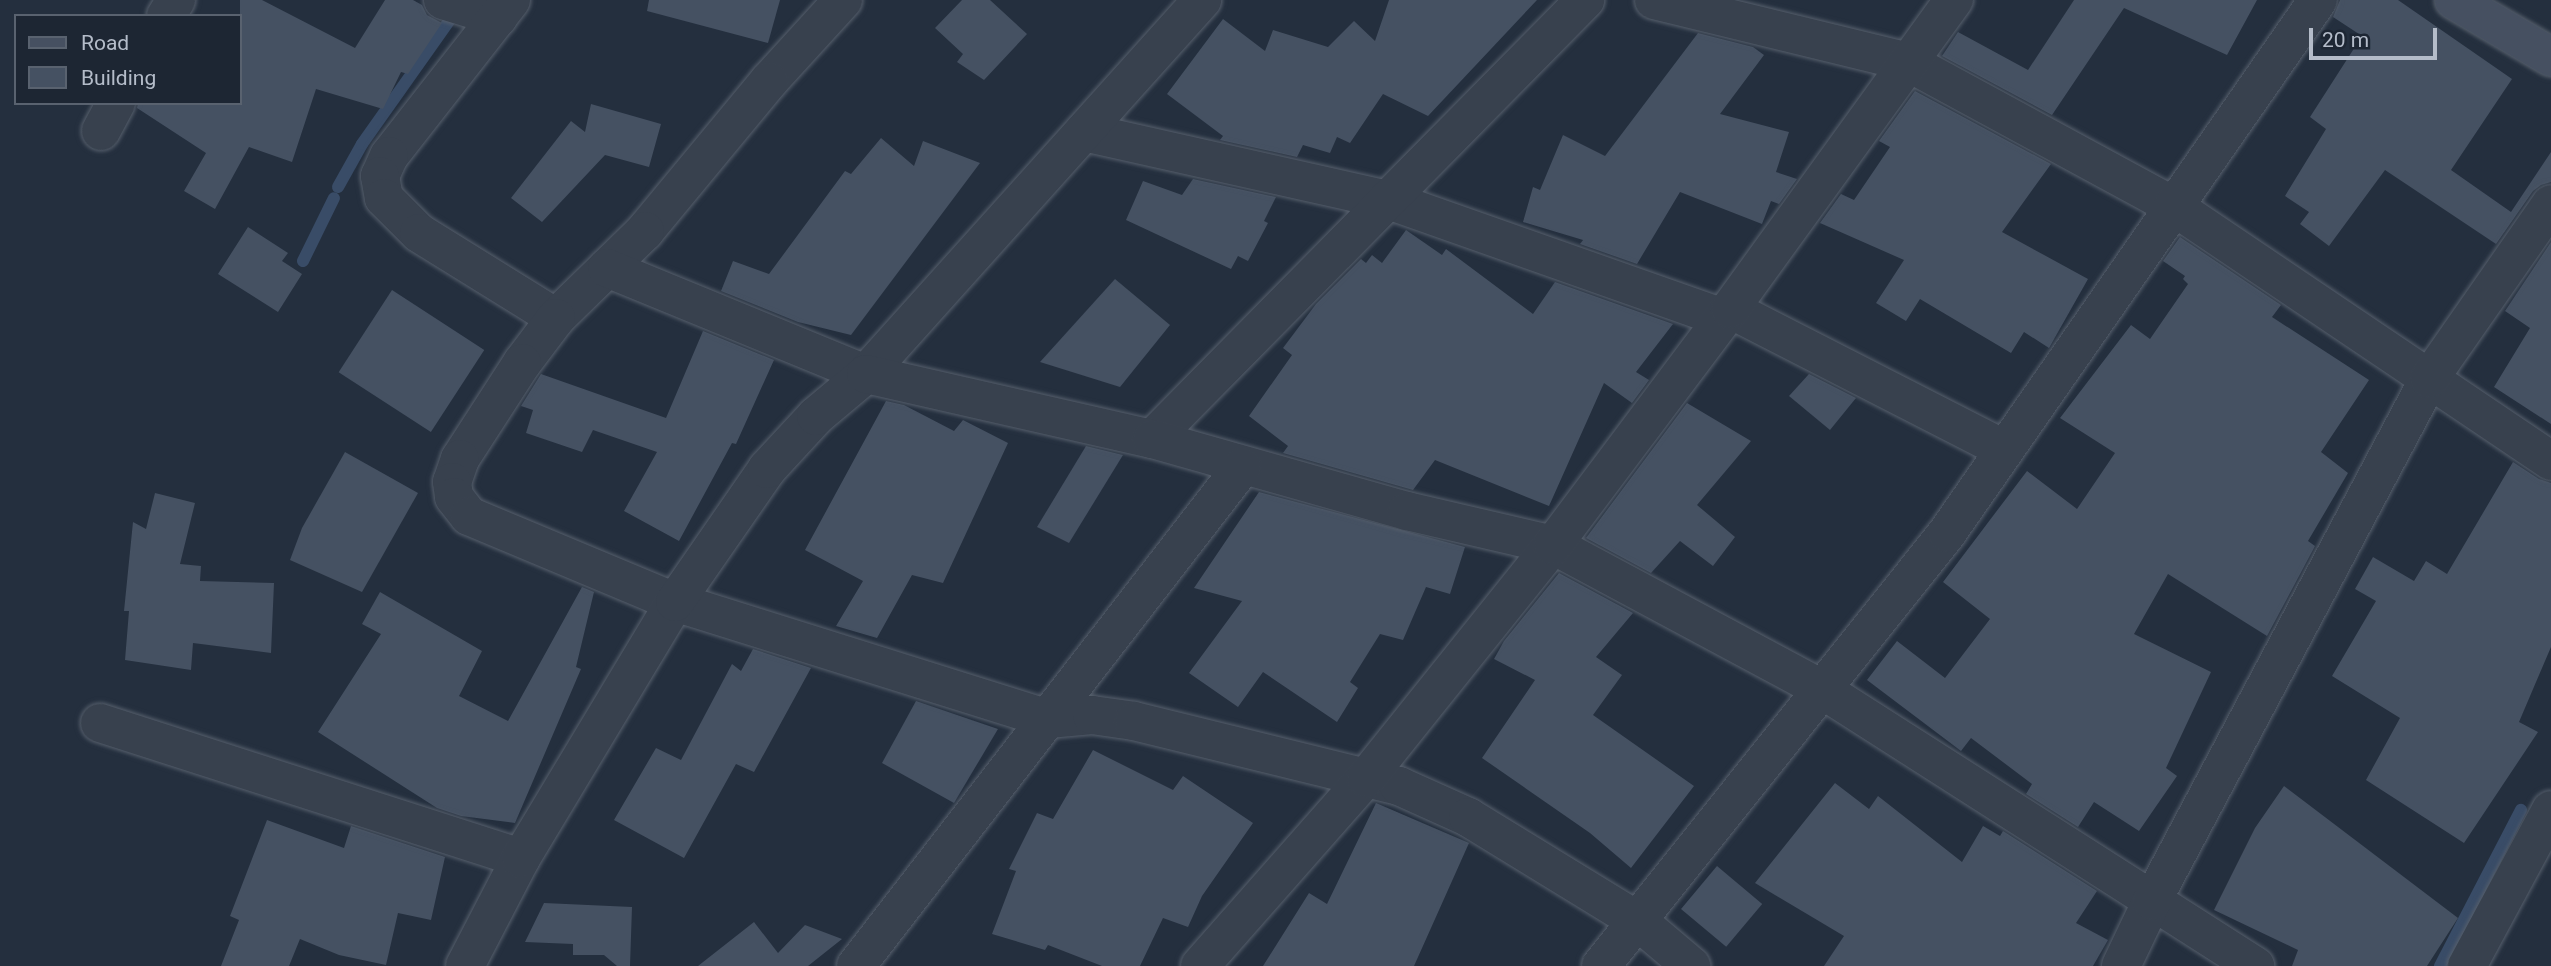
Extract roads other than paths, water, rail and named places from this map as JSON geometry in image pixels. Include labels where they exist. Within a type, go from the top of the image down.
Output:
[{"type":"main road","points":[[2454,0],[2551,57]]},
{"type":"street","points":[[443,0],[505,9]]},
{"type":"street","points":[[843,0],[769,81],[645,231],[556,318],[460,459],[452,482],[454,497],[469,516],[675,602],[1048,719],[1092,715],[1134,720],[1399,786],[1468,817],[1638,921],[1690,966]]},
{"type":"street","points":[[465,966],[521,858],[675,602],[767,469],[816,416],[866,374],[1202,0]]},
{"type":"street","points":[[1152,439],[1585,0]]},
{"type":"street","points":[[1654,0],[1908,62],[2173,206],[2551,461]]},
{"type":"street","points":[[1200,966],[1366,778],[1553,545],[1726,314],[1954,0]]},
{"type":"street","points":[[1601,966],[1947,533],[2318,0]]},
{"type":"street","points":[[505,9],[389,156],[380,176],[384,198],[419,233],[556,318]]},
{"type":"street","points":[[1084,132],[1388,200],[1726,314],[2004,449]]},
{"type":"street","points":[[2121,966],[2152,901],[2429,379],[2551,205]]},
{"type":"street","points":[[607,268],[866,374],[1152,439],[1242,467],[1407,511],[1553,545],[1823,690],[2255,966]]},
{"type":"street","points":[[856,966],[1242,467]]},
{"type":"street","points":[[100,723],[521,858]]},
{"type":"street","points":[[2468,966],[2551,810]]},
{"type":"waterway","points":[[338,187],[362,144],[457,10]]},
{"type":"waterway","points":[[303,261],[334,198]]},
{"type":"waterway","points":[[2440,966],[2521,810]]}]
